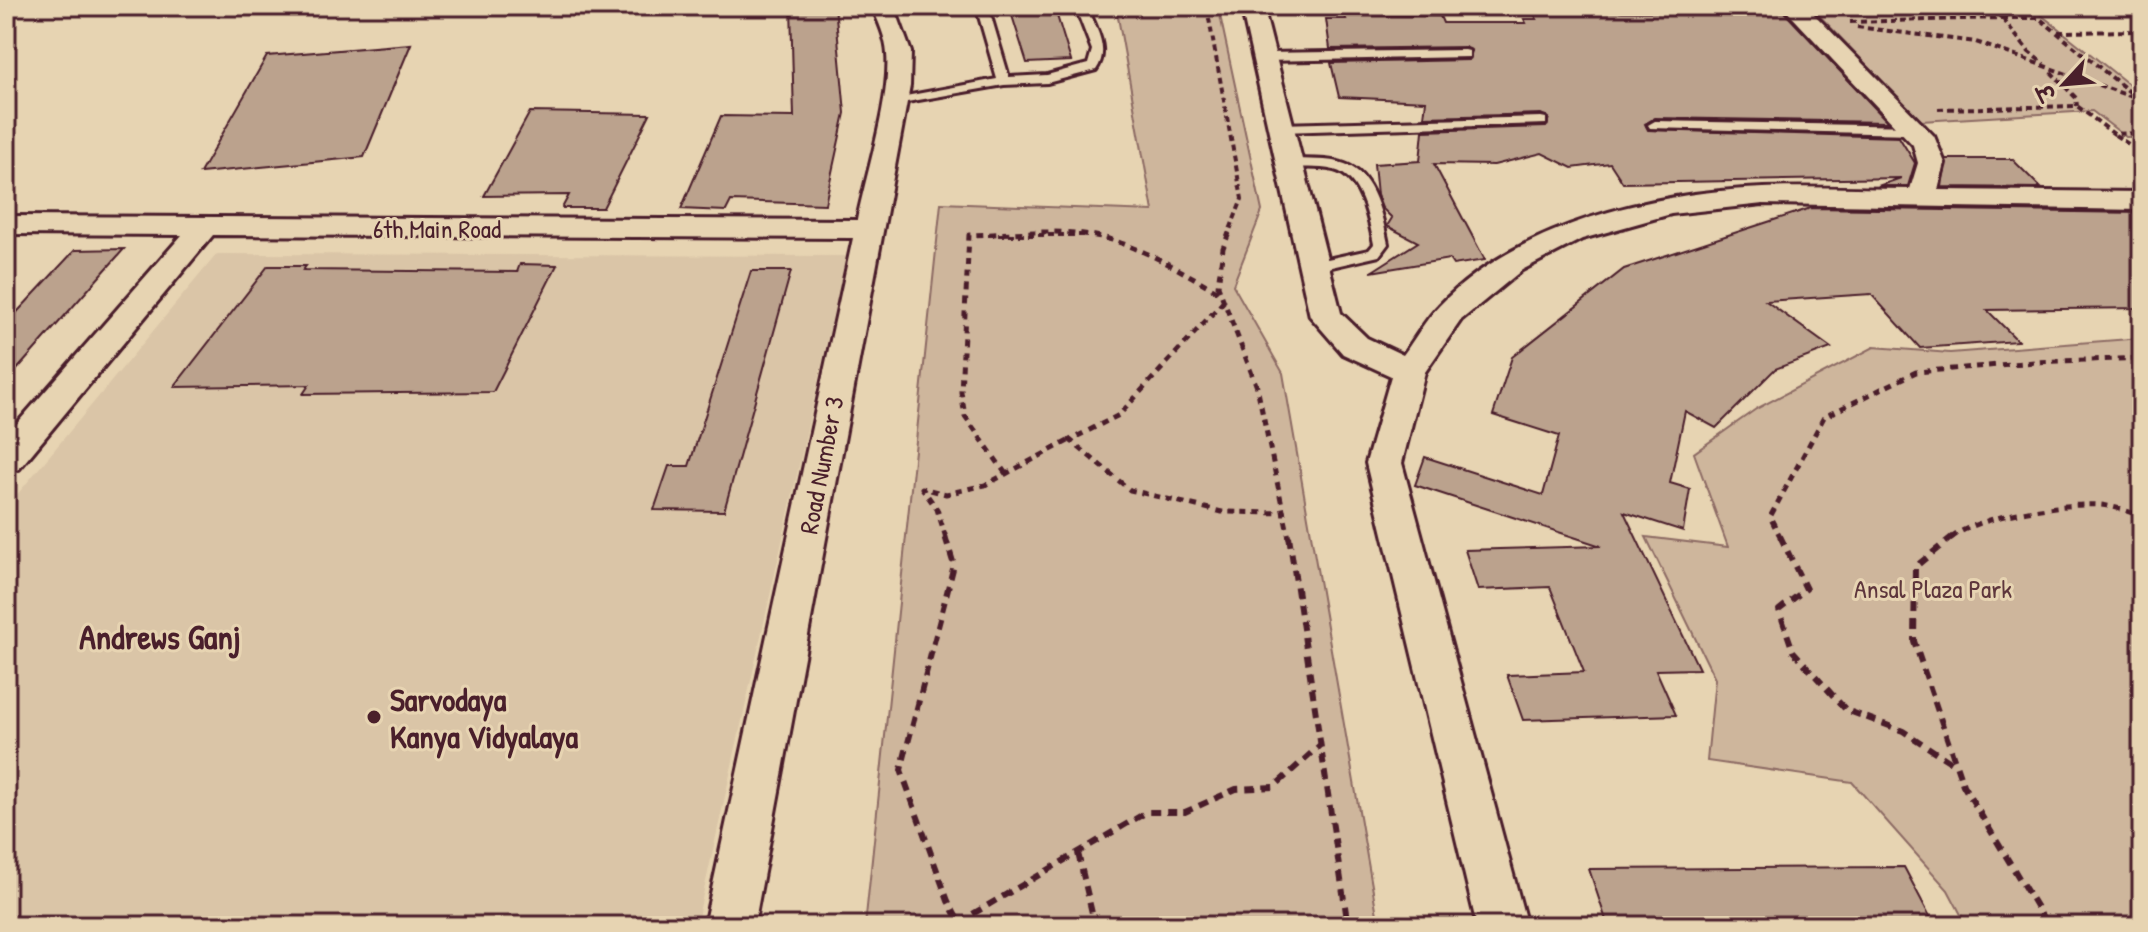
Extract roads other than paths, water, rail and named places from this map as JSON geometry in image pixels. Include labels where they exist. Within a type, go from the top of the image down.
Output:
[{"type":"street","name":"Road Number 3","points":[[729,926],[895,102],[901,61],[900,43],[883,6]]},
{"type":"street","points":[[1252,6],[1326,316],[1355,346],[1409,371]]},
{"type":"street","points":[[1793,8],[1914,130],[1934,157],[1928,185],[1919,198]]},
{"type":"street","points":[[1502,926],[1384,463],[1409,371],[1450,313],[1511,263],[1572,233],[1669,206],[1763,196],[2142,201]]},
{"type":"street","name":"6th Main Road","points":[[6,225],[868,229]]},
{"type":"street","points":[[6,460],[204,227]]},
{"type":"lane","points":[[982,6],[1004,81]]},
{"type":"lane","points":[[895,102],[1004,81],[1047,79],[1092,67],[1098,50],[1081,6]]},
{"type":"lane","points":[[1252,6],[1302,6]]},
{"type":"lane","points":[[1573,6],[1793,8]]},
{"type":"lane","points":[[1264,57],[1465,54]]},
{"type":"lane","points":[[1280,128],[1541,121]]},
{"type":"lane","points":[[1655,125],[1914,130]]},
{"type":"lane","points":[[1289,163],[1343,167],[1355,175],[1378,229],[1381,244],[1374,253],[1314,266]]},
{"type":"place","name":"Sarvodaya Kanya Vidyalaya","points":[[374,717]]},
{"type":"district","name":"Andrews Ganj","points":[[160,637]]},
{"type":"park label","name":"Ansal Plaza Park","points":[[1933,588]]}]
